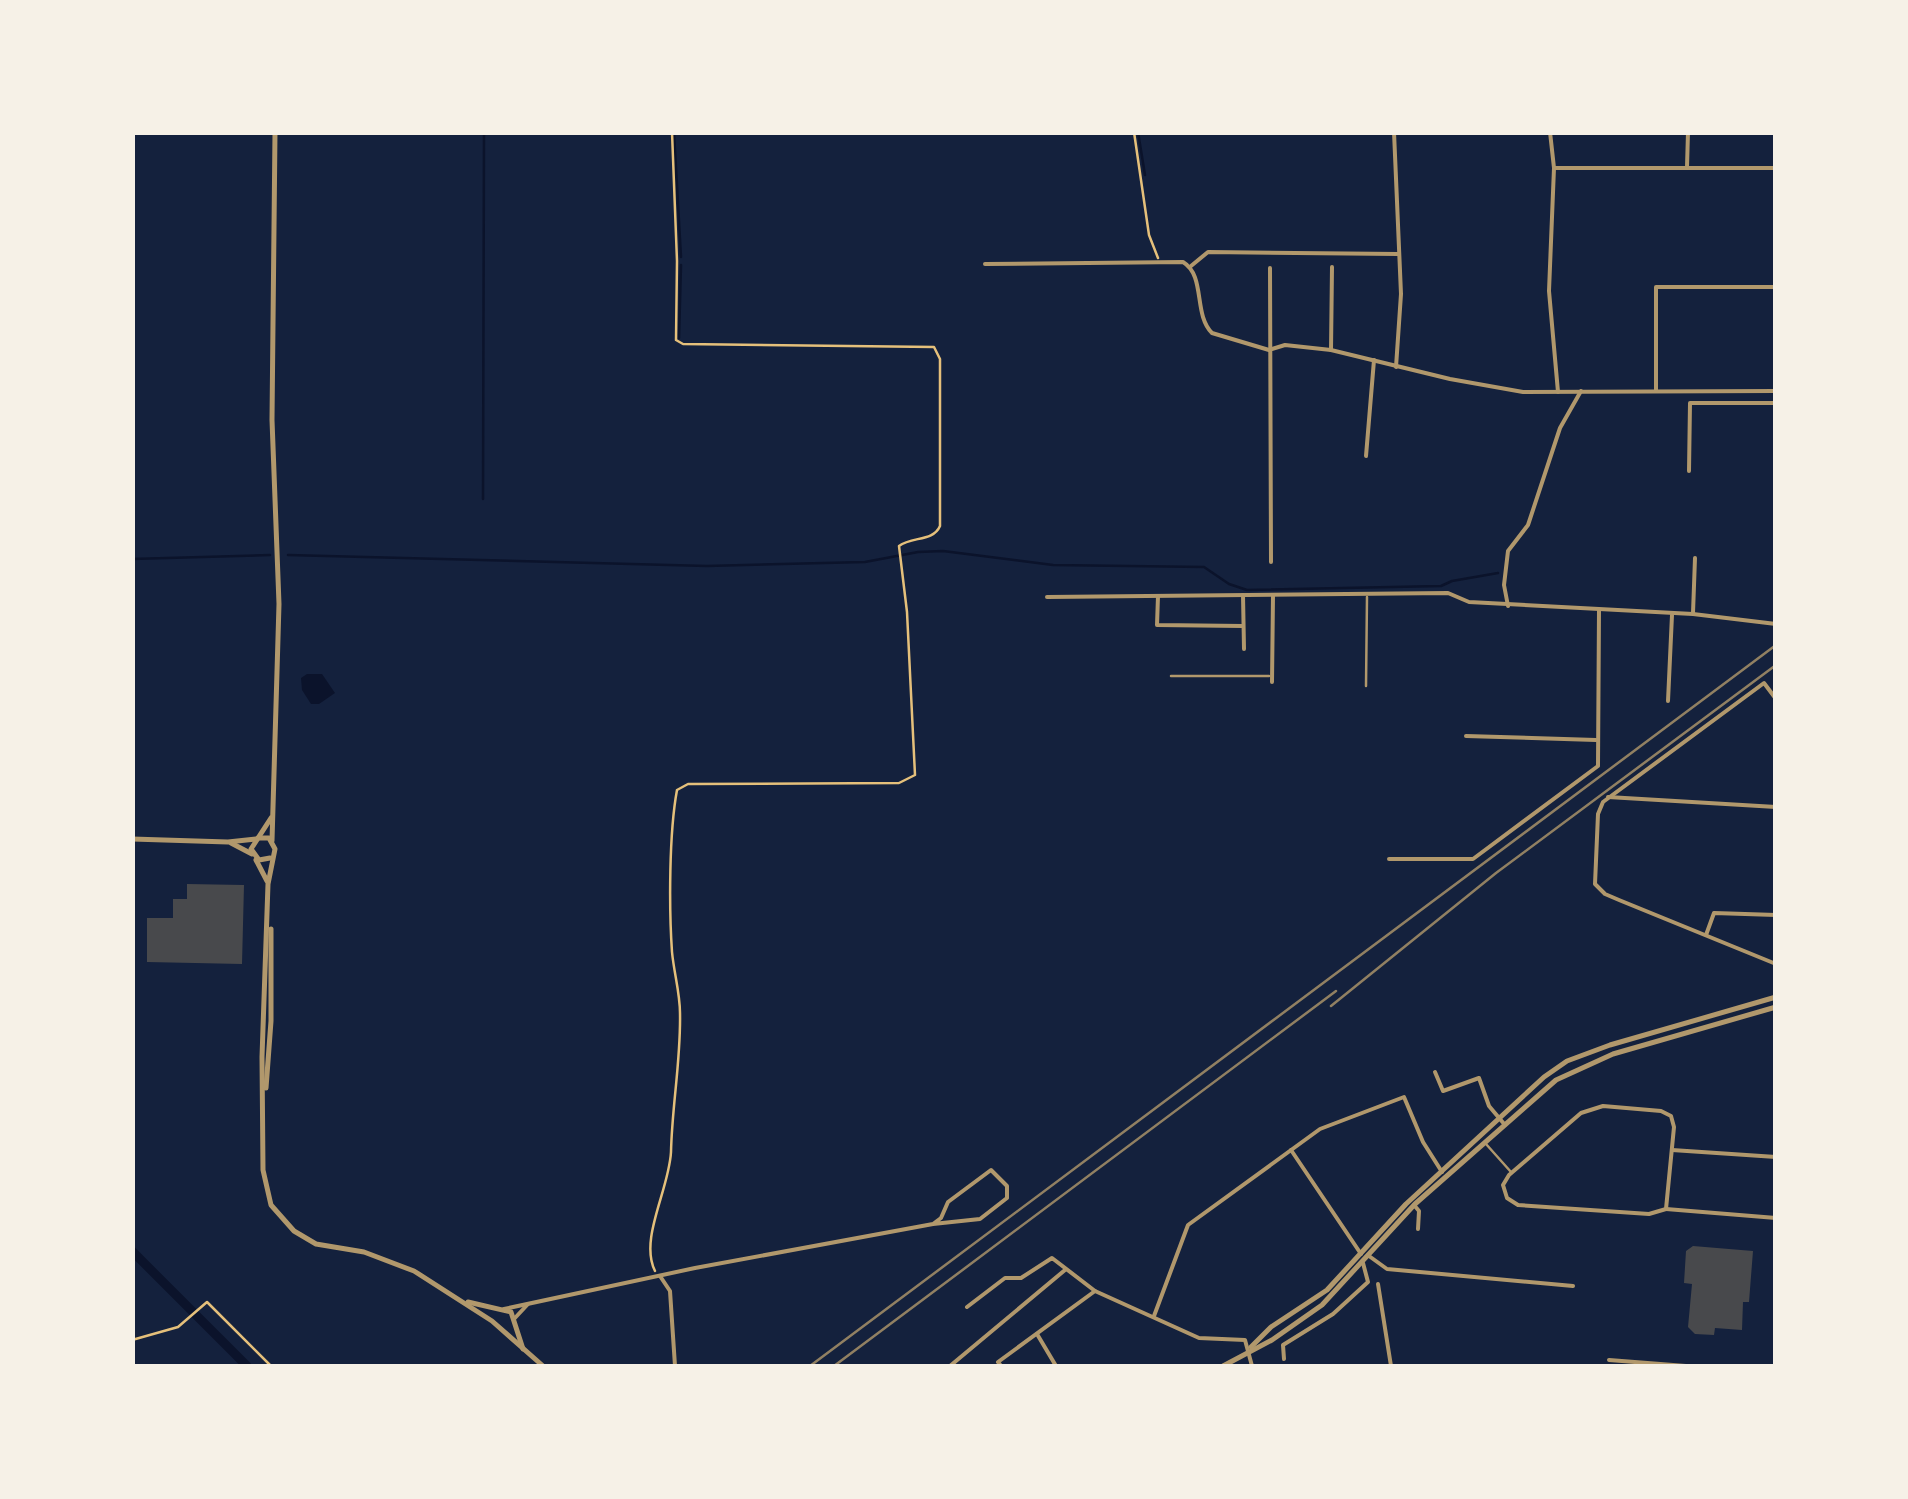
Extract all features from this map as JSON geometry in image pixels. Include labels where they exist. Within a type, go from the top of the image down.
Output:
[{"type":"street","points":[[274,132],[272,420],[280,604],[265,962],[264,1182],[271,1204],[285,1223],[316,1244],[364,1252],[397,1263],[492,1321],[543,1366]]},
{"type":"street","points":[[1394,132],[1401,294],[1396,368]]},
{"type":"street","points":[[1550,132],[1554,168],[1549,291],[1558,392]]},
{"type":"street","points":[[1687,167],[1688,132]]},
{"type":"street","points":[[1554,168],[1776,168]]},
{"type":"street","points":[[1190,266],[1208,252],[1398,254]]},
{"type":"street","points":[[985,264],[1183,262],[1190,266],[1208,330],[1269,350],[1285,345],[1331,350],[1496,389],[1776,391]]},
{"type":"street","points":[[1331,350],[1332,267]]},
{"type":"street","points":[[1270,268],[1271,562]]},
{"type":"street","points":[[1656,391],[1656,287],[1776,287]]},
{"type":"street","points":[[1366,456],[1374,360]]},
{"type":"street","points":[[1508,606],[1504,584],[1508,551],[1528,525],[1560,428],[1581,390]]},
{"type":"street","points":[[1689,471],[1690,403],[1776,403]]},
{"type":"street","points":[[1694,614],[1695,558]]},
{"type":"street","points":[[1047,597],[1448,593],[1469,602],[1508,606],[1694,614],[1776,624]]},
{"type":"street","points":[[1366,594],[1366,686]]},
{"type":"street","points":[[1243,595],[1244,648]]},
{"type":"street","points":[[1171,676],[1272,679],[1273,595]]},
{"type":"street","points":[[1158,596],[1157,625],[1243,626]]},
{"type":"street","points":[[1389,859],[1473,858],[1598,766],[1599,610]]},
{"type":"street","points":[[1668,700],[1672,614]]},
{"type":"street","points":[[1776,698],[1764,683],[1608,798],[1598,814],[1596,884],[1605,894],[1776,964]]},
{"type":"street","points":[[1466,736],[1598,740]]},
{"type":"street","points":[[1608,798],[1776,807]]},
{"type":"street","points":[[268,884],[251,846],[272,816]]},
{"type":"street","points":[[132,839],[272,841]]},
{"type":"street","points":[[228,842],[263,860],[272,856]]},
{"type":"street","points":[[1706,935],[1714,913],[1776,915]]},
{"type":"street","points":[[1223,1366],[1312,1313],[1443,1173],[1544,1076],[1585,1053],[1776,998]]},
{"type":"street","points":[[1250,1350],[1271,1327],[1322,1294],[1443,1173],[1556,1080],[1591,1062],[1776,1006]]},
{"type":"street","points":[[1435,1072],[1442,1091],[1478,1078],[1489,1106],[1505,1125]]},
{"type":"street","points":[[1154,1316],[1188,1225],[1326,1126],[1404,1097],[1422,1142],[1443,1173]]},
{"type":"street","points":[[1666,1208],[1673,1121],[1666,1113],[1598,1106],[1581,1113],[1505,1179],[1504,1192],[1518,1205],[1649,1214],[1666,1208],[1776,1218]]},
{"type":"street","points":[[1484,1142],[1512,1172]]},
{"type":"street","points":[[1291,1150],[1364,1254],[1388,1269],[1573,1286]]},
{"type":"street","points":[[1672,1150],[1776,1157]]},
{"type":"street","points":[[492,1321],[502,1309],[531,1302],[933,1224],[980,1219],[1007,1198],[1007,1186],[990,1170],[948,1202],[940,1220],[933,1224]]},
{"type":"street","points":[[1414,1205],[1419,1211],[1418,1229]]},
{"type":"street","points":[[967,1306],[1004,1278],[1021,1278],[1048,1258],[1095,1291],[1205,1340],[1245,1340],[1252,1366]]},
{"type":"street","points":[[1284,1359],[1282,1346],[1333,1314],[1368,1282],[1362,1262]]},
{"type":"street","points":[[950,1366],[1065,1270]]},
{"type":"street","points":[[660,1276],[670,1291],[675,1366]]},
{"type":"street","points":[[1378,1284],[1391,1366]]},
{"type":"street","points":[[1000,1366],[998,1362],[1095,1291]]},
{"type":"street","points":[[462,1300],[511,1312],[524,1352]]},
{"type":"street","points":[[503,1330],[531,1302]]},
{"type":"street","points":[[1037,1334],[1056,1366]]},
{"type":"street","points":[[1609,1360],[1686,1366]]},
{"type":"path","points":[[660,1276],[651,1262],[650,1239],[669,1177],[680,1041],[672,952],[677,790],[688,784],[898,782],[915,775],[907,612],[899,550],[902,543],[932,536],[940,526],[937,350],[925,346],[678,342],[674,332],[678,261],[672,132]]},
{"type":"path","points":[[1134,132],[1149,235],[1160,261]]},
{"type":"path","points":[[132,1340],[168,1332],[205,1303],[271,1366]]},
{"type":"water","points":[[322,674],[335,693],[319,704],[311,704],[302,690],[301,678]]},
{"type":"building","points":[[187,884],[244,885],[242,964],[147,962],[147,918],[173,918],[173,899],[187,899]]},
{"type":"building","points":[[1693,1246],[1753,1251],[1749,1302],[1743,1302],[1742,1330],[1715,1328],[1714,1335],[1695,1334],[1688,1327],[1692,1284],[1684,1283],[1686,1251]]},
{"type":"waterway","points":[[483,499],[484,132]]},
{"type":"waterway","points":[[674,132],[681,257]]},
{"type":"waterway","points":[[1138,132],[1145,175]]},
{"type":"waterway","points":[[679,338],[681,265]]},
{"type":"waterway","points":[[288,555],[707,566],[865,562],[943,551],[1053,565],[1204,567],[1229,584],[1247,590],[1441,586],[1498,573]]},
{"type":"waterway","points":[[132,559],[270,555]]},
{"type":"waterway","points":[[132,1251],[247,1366]]},
{"type":"railway","points":[[810,1366],[1776,645]]},
{"type":"railway","points":[[1331,1006],[1496,873],[1776,665]]},
{"type":"railway","points":[[834,1366],[1336,991]]}]
